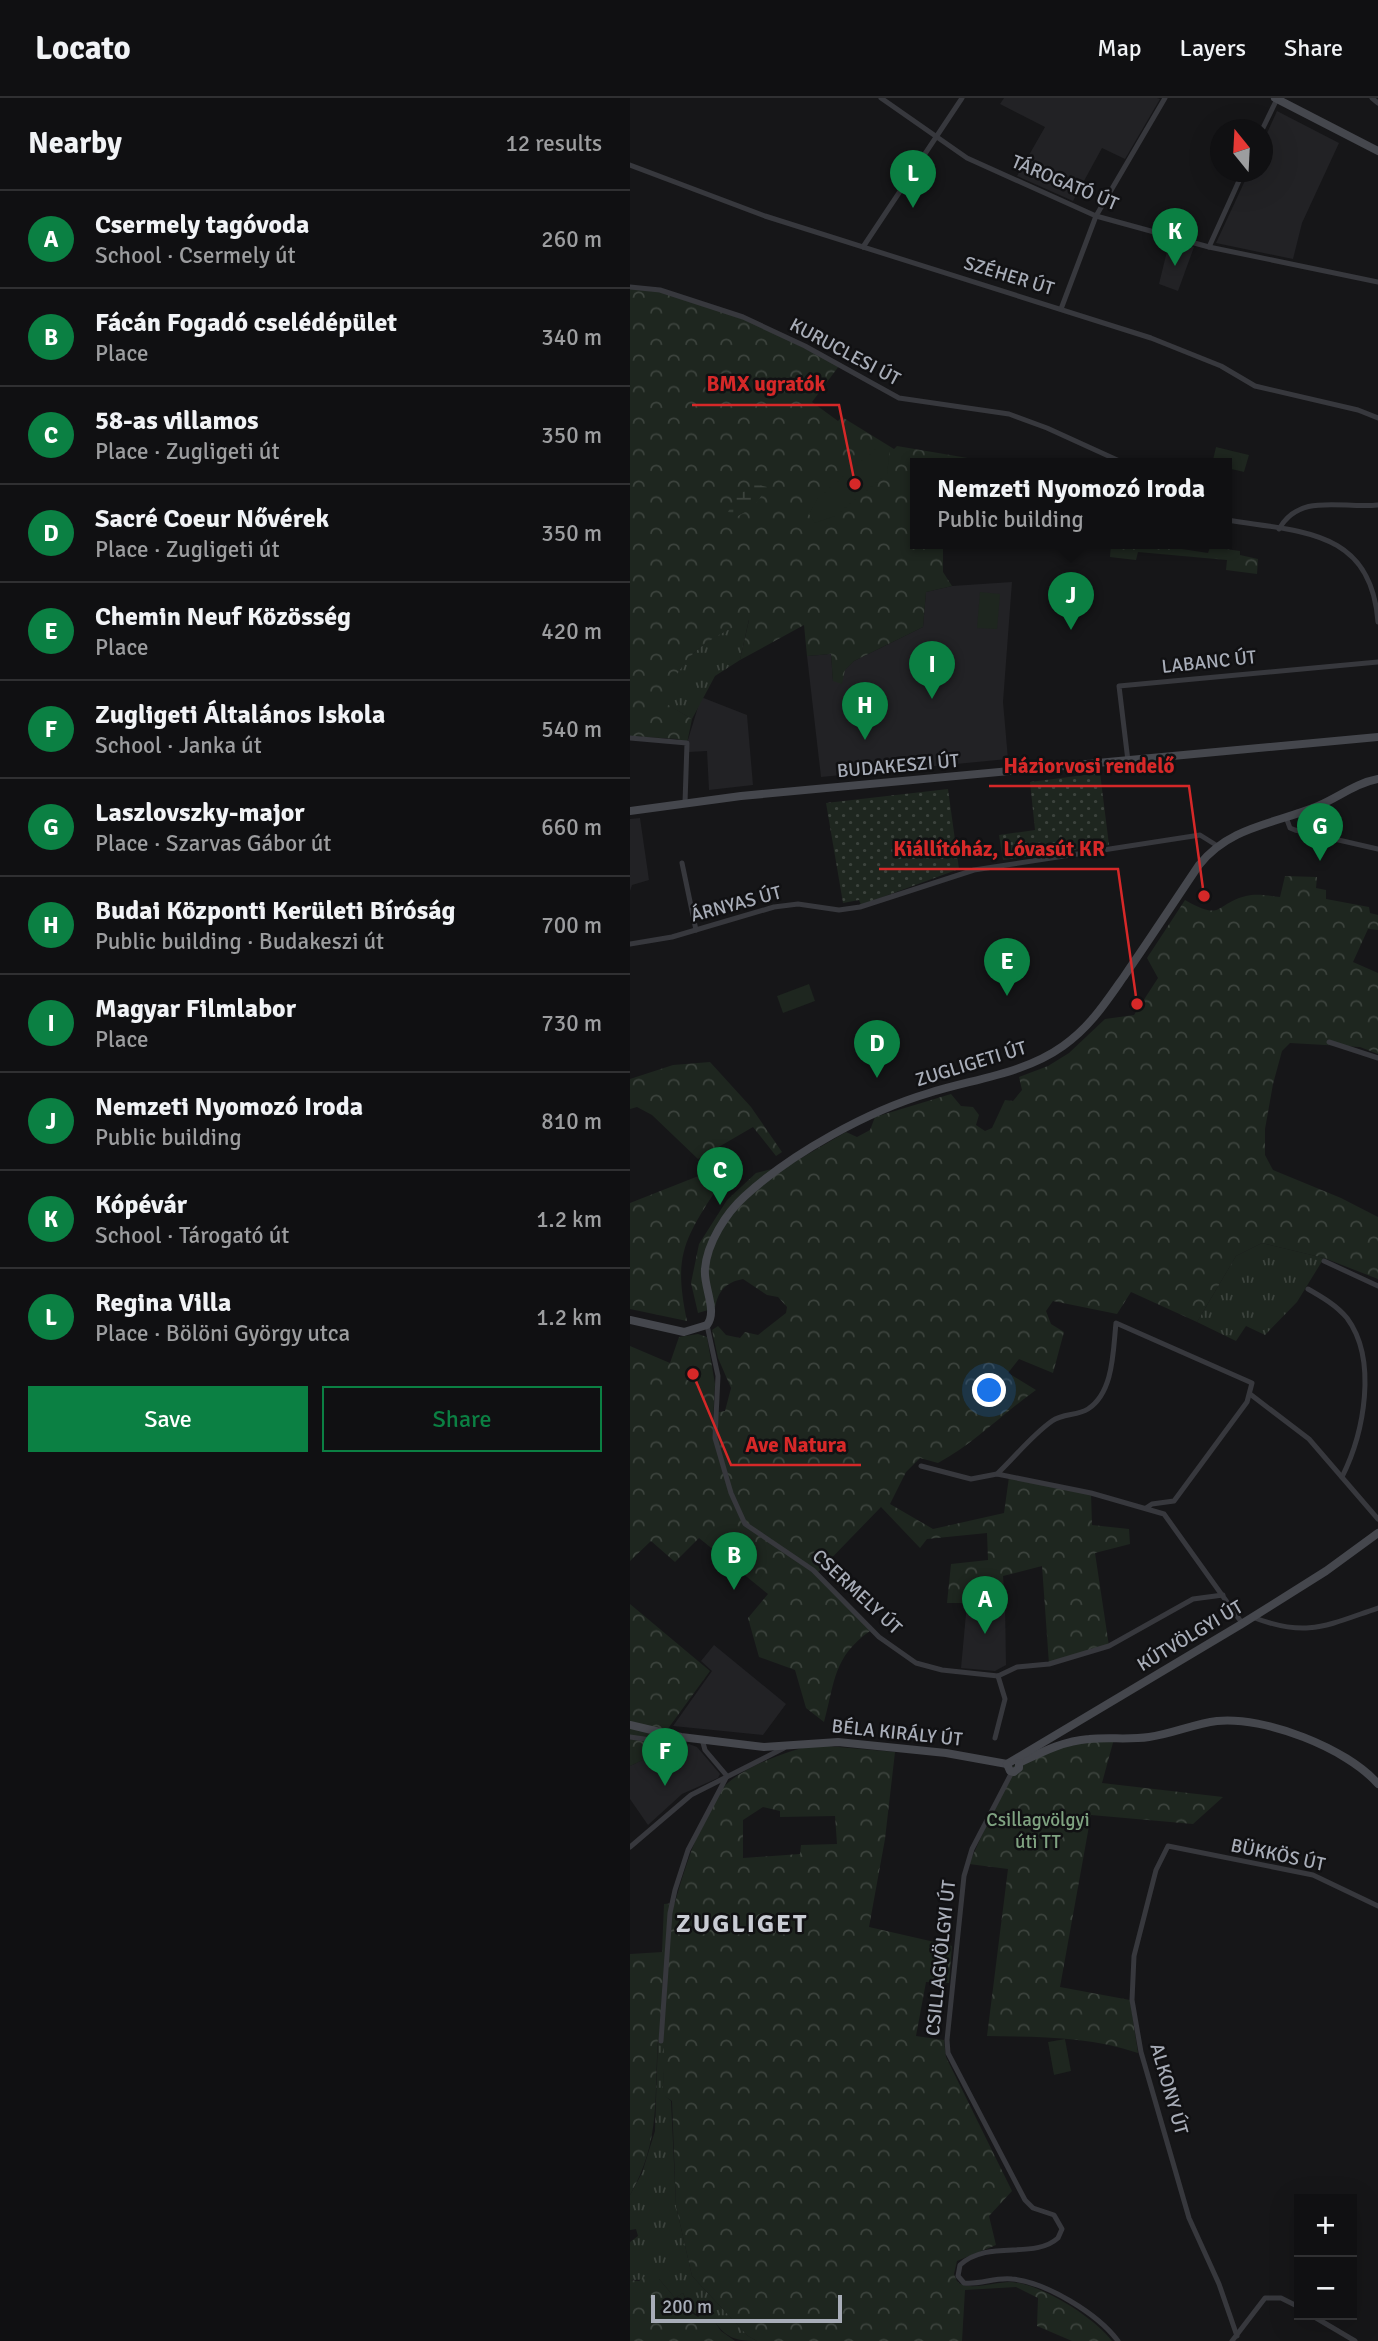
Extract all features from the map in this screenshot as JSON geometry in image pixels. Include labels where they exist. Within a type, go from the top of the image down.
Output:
[{"type":"street","name":"TÁROGATÓ ÚT","points":[[881,98],[967,158],[1097,216],[1209,247],[1378,282]]},
{"type":"street","points":[[863,247],[962,98]]},
{"type":"street","points":[[1061,309],[1097,216],[1165,98]]},
{"type":"street","points":[[1267,119],[1276,98],[1378,152]]},
{"type":"street","points":[[1372,98],[1378,103]]},
{"type":"street","name":"SZÉHER ÚT","points":[[630,165],[765,216],[1061,309],[1174,348],[1221,366],[1255,386],[1358,410],[1378,418]]},
{"type":"street","points":[[1209,247],[1238,182]]},
{"type":"street","name":"KURUCLESI ÚT","points":[[630,287],[660,290],[743,317],[805,346],[899,398],[1009,414],[1068,436],[1114,458]]},
{"type":"street","points":[[1279,529],[1291,513],[1304,506],[1378,505]]},
{"type":"street","points":[[1232,521],[1326,540],[1355,558],[1375,590],[1378,622]]},
{"type":"street","name":"LABANC ÚT","points":[[1128,761],[1119,686],[1378,662]]},
{"type":"street","name":"BUDAKESZI ÚT","points":[[630,811],[685,803],[1378,737]]},
{"type":"street","points":[[630,738],[687,743],[685,803]]},
{"type":"street","name":"ZUGLIGETI ÚT","points":[[707,1325],[711,1317],[705,1280],[707,1257],[724,1221],[743,1198],[790,1163],[873,1115],[928,1093],[1030,1064],[1064,1045],[1108,1004],[1199,865],[1216,845],[1234,834],[1286,817],[1378,779]]},
{"type":"street","points":[[1286,817],[1290,828],[1295,830],[1378,849]]},
{"type":"street","name":"ÁRNYAS ÚT","points":[[630,944],[696,930],[774,906],[797,904],[839,911],[860,907],[900,897],[946,877],[1001,865],[1200,835],[1216,845]]},
{"type":"street","points":[[682,863],[696,930]]},
{"type":"street","points":[[1329,1042],[1378,1058]]},
{"type":"street","points":[[1324,1261],[1378,1286]]},
{"type":"street","points":[[1308,1289],[1338,1308],[1349,1320],[1364,1354],[1366,1395],[1352,1458],[1342,1478]]},
{"type":"street","points":[[630,1320],[684,1332],[707,1325]]},
{"type":"street","points":[[997,1474],[1049,1423],[1061,1416],[1082,1412],[1096,1403],[1108,1379],[1116,1323],[1252,1383],[1250,1394],[1216,1447],[1174,1501],[1152,1504],[1146,1508]]},
{"type":"street","name":"CSERMELY ÚT","points":[[707,1325],[718,1376],[715,1438],[732,1493],[746,1524],[813,1570],[879,1637],[902,1655],[942,1670],[999,1676],[1017,1667],[1049,1664],[1109,1646],[1193,1599],[1223,1595]]},
{"type":"street","points":[[1250,1394],[1301,1432],[1378,1519]]},
{"type":"street","points":[[921,1466],[971,1479],[997,1474],[1091,1493],[1168,1517],[1242,1623]]},
{"type":"street","name":"KÚTVÖLGYI ÚT","points":[[1013,1765],[1326,1571],[1378,1533]]},
{"type":"street","points":[[1252,1617],[1293,1630],[1308,1630],[1378,1608]]},
{"type":"street","points":[[995,1738],[1004,1699],[999,1676]]},
{"type":"street","points":[[1013,1765],[1059,1744],[1080,1740],[1146,1738],[1205,1723],[1231,1721],[1256,1724],[1311,1741],[1343,1756],[1377,1781]]},
{"type":"street","points":[[630,1725],[702,1740],[705,1750],[727,1776]]},
{"type":"street","points":[[630,1737],[658,1741],[669,1735]]},
{"type":"street","name":"BÉLA KIRÁLY ÚT","points":[[702,1740],[783,1748],[817,1741],[838,1742],[946,1753],[1013,1765]]},
{"type":"street","points":[[630,1847],[691,1794],[783,1748]]},
{"type":"street","name":"CSILLAGVÖLGYI ÚT","points":[[1013,1765],[972,1849],[964,1876],[947,2040],[948,2053],[1016,2187],[1033,2208],[1054,2215],[1062,2229],[1058,2238],[1044,2246],[998,2249],[969,2258],[960,2266],[958,2276],[964,2283],[1015,2279],[1041,2288],[1074,2303],[1101,2322],[1118,2341]]},
{"type":"street","points":[[661,2041],[670,1913],[675,1890],[684,1859],[727,1776]]},
{"type":"street","name":"BÜKKÖS ÚT","points":[[1168,1846],[1314,1875],[1378,1906]]},
{"type":"street","name":"ALKONY ÚT","points":[[1168,1846],[1162,1853],[1156,1870],[1134,1956],[1132,2000],[1141,2052],[1189,2218],[1219,2284],[1235,2339]]},
{"type":"street","points":[[1235,2339],[1265,2298],[1281,2298],[1294,2304]]},
{"type":"street","points":[[1319,2320],[1354,2341]]},
{"type":"shaded area","points":[[1004,98],[1160,99],[1125,159],[1102,148],[1073,201],[1017,176],[1045,127],[1000,104]]},
{"type":"shaded area","points":[[1277,111],[1339,143],[1302,223],[1293,259],[1216,243],[1244,182],[1273,182],[1273,120]]},
{"type":"shaded area","points":[[1170,239],[1194,247],[1178,291],[1159,284]]},
{"type":"shaded area","points":[[1012,582],[1003,702],[1008,759],[821,777],[807,656],[831,654],[833,681],[854,661],[923,627],[926,592],[952,586]]},
{"type":"shaded area","points":[[701,697],[747,715],[753,785],[709,790],[707,751],[689,752],[687,743]]},
{"type":"shaded area","points":[[640,818],[649,880],[632,885],[630,891],[630,819]]},
{"type":"shaded area","points":[[967,1603],[1005,1603],[1006,1665],[995,1671],[961,1668]]},
{"type":"shaded area","points":[[714,1645],[786,1704],[763,1735],[673,1726],[712,1671],[701,1661]]},
{"type":"shaded area","points":[[689,1744],[697,1747],[720,1774],[718,1778],[682,1794],[648,1825],[630,1799],[630,1766],[666,1749]]},
{"type":"green space","points":[[630,287],[658,290],[712,305],[839,366],[812,402],[838,421],[842,417],[894,449],[897,446],[968,458],[910,458],[910,549],[943,549],[943,572],[952,586],[926,592],[923,627],[854,661],[845,670],[842,684],[833,681],[831,654],[807,656],[804,625],[740,660],[749,620],[707,642],[696,651],[671,686],[665,703],[692,719],[687,743],[677,739],[630,736]]},
{"type":"green space","points":[[882,444],[890,448],[887,474],[835,516],[815,523],[809,514],[818,498]]},
{"type":"green space","points":[[1216,447],[1249,455],[1244,472],[1232,469],[1232,458],[1213,458]]},
{"type":"green space","points":[[756,484],[767,487],[754,507],[738,516],[728,512],[736,496]]},
{"type":"green space","points":[[1111,549],[1182,549],[1208,553],[1209,549],[1225,549],[1240,551],[1240,555],[1258,559],[1257,574],[1226,570],[1227,560],[1138,552],[1136,560],[1110,557]]},
{"type":"green space","points":[[980,592],[1000,594],[997,629],[977,628]]},
{"type":"green space","points":[[749,619],[740,660],[715,676],[692,719],[664,703],[678,673],[696,651],[719,634]]},
{"type":"green space","points":[[1100,773],[1109,845],[1003,860],[999,835],[1035,830],[1030,782]]},
{"type":"green space","points":[[948,789],[959,869],[861,905],[859,900],[843,903],[826,803]]},
{"type":"green space","points":[[1285,876],[1317,877],[1316,888],[1326,890],[1326,899],[1369,907],[1370,913],[1378,915],[1378,930],[1368,929],[1353,962],[1378,973],[1378,1054],[1360,1047],[1290,1043],[1282,1051],[1273,1084],[1265,1129],[1265,1155],[1273,1170],[1341,1198],[1378,1217],[1378,1279],[1324,1258],[1262,1243],[1236,1256],[1197,1322],[1131,1292],[1117,1314],[1053,1301],[1046,1311],[1051,1324],[1064,1332],[1053,1373],[1019,1359],[1008,1373],[1036,1390],[964,1447],[938,1463],[920,1458],[906,1472],[890,1504],[933,1529],[1004,1513],[1009,1477],[1091,1493],[1092,1525],[1129,1529],[1130,1544],[1095,1553],[1109,1646],[1049,1664],[1042,1566],[1003,1576],[1005,1603],[947,1603],[951,1564],[988,1560],[987,1533],[927,1539],[920,1548],[881,1507],[817,1573],[870,1631],[842,1661],[824,1722],[806,1708],[795,1670],[759,1657],[748,1618],[768,1594],[699,1538],[675,1562],[651,1541],[630,1561],[630,1346],[670,1363],[679,1337],[698,1334],[707,1337],[715,1384],[713,1420],[714,1413],[725,1411],[731,1388],[718,1358],[712,1330],[718,1326],[726,1335],[740,1338],[745,1332],[758,1335],[786,1313],[787,1307],[778,1297],[767,1295],[743,1279],[724,1288],[715,1308],[698,1313],[691,1283],[699,1244],[727,1200],[756,1173],[791,1164],[846,1132],[857,1137],[870,1130],[875,1117],[951,1094],[961,1106],[973,1107],[979,1115],[976,1125],[985,1131],[992,1128],[1005,1100],[1013,1101],[1022,1090],[1019,1077],[1048,1066],[1069,1053],[1105,1019],[1134,1015],[1158,978],[1147,958],[1185,900],[1213,911],[1250,895],[1280,897]]},
{"type":"green space","points":[[809,984],[815,1001],[783,1013],[777,996]]},
{"type":"green space","points":[[710,1062],[751,1107],[782,1152],[776,1156],[753,1127],[698,1159],[652,1115],[637,1107],[630,1109],[630,1079],[673,1065]]},
{"type":"green space","points":[[701,1175],[716,1190],[695,1224],[684,1252],[681,1282],[687,1321],[630,1309],[630,1203]]},
{"type":"green space","points":[[1262,1243],[1324,1258],[1297,1302],[1265,1335],[1246,1326],[1236,1341],[1197,1322],[1236,1256]]},
{"type":"green space","points":[[630,1604],[710,1671],[667,1730],[666,1749],[630,1766]]},
{"type":"green space","name":"Csillagvölgyi úti TT","points":[[1114,1739],[1102,1783],[1223,1797],[1193,1824],[1091,1815],[1060,1987],[1130,2000],[1138,2053],[1082,2040],[987,2036],[1008,1869],[969,1864],[1013,1766],[1059,1744]]},
{"type":"green space","points":[[816,1745],[895,1752],[885,1839],[869,1927],[952,1946],[949,1983],[926,1982],[916,2036],[944,2040],[946,2057],[1012,2191],[989,2216],[996,2245],[957,2261],[954,2274],[957,2281],[967,2286],[1009,2282],[1035,2288],[1080,2312],[1112,2341],[1072,2341],[1037,2326],[1038,2298],[1016,2287],[965,2290],[962,2341],[757,2341],[748,2336],[692,2276],[676,2206],[672,2101],[663,2095],[664,2039],[658,2038],[656,2100],[647,2156],[630,2195],[630,1954],[662,1952],[664,1904],[675,1903],[701,1827],[723,1788],[753,1767]],"holes":[[[763,1807],[780,1811],[780,1817],[835,1816],[837,1844],[801,1845],[800,1854],[743,1858],[743,1820]]]},
{"type":"green space","points":[[658,2038],[665,2039],[663,2094],[671,2101],[676,2206],[692,2276],[748,2336],[757,2341],[737,2339],[727,2334],[713,2319],[693,2312],[683,2293],[675,2298],[659,2279],[630,2280],[630,2242],[638,2236],[636,2229],[630,2230],[630,2195],[642,2173],[655,2131]]},
{"type":"green space","points":[[1065,2039],[1071,2071],[1054,2075],[1048,2042]]},
{"type":"green space","points":[[648,2274],[659,2279],[675,2298],[683,2293],[690,2312],[698,2317],[702,2314],[713,2319],[721,2331],[735,2341],[630,2341],[630,2280],[639,2281]]},
{"type":"place","name":"Regina Villa","points":[[913,208]]},
{"type":"place","name":"Kópévár","points":[[1175,266]]},
{"type":"place","name":"BMX ugratók","points":[[855,484]]},
{"type":"place","name":"Nemzeti Nyomozó Iroda","points":[[1071,630]]},
{"type":"place","name":"Magyar Filmlabor","points":[[932,699]]},
{"type":"place","name":"Budai Központi Kerületi Bíróság","points":[[865,740]]},
{"type":"place","name":"Laszlovszky-major","points":[[1320,861]]},
{"type":"place","name":"Háziorvosi rendelő","points":[[1204,896]]},
{"type":"place","name":"Chemin Neuf Közösség","points":[[1007,996]]},
{"type":"place","name":"Kiállítóház, Lóvasút KR","points":[[1137,1004]]},
{"type":"place","name":"Sacré Coeur Nővérek","points":[[877,1078]]},
{"type":"place","name":"58-as villamos","points":[[720,1205]]},
{"type":"place","name":"Ave Natura","points":[[693,1374]]},
{"type":"place","name":"Fácán Fogadó cselédépület","points":[[734,1590]]},
{"type":"place","name":"Csermely tagóvoda","points":[[985,1634]]},
{"type":"place","name":"Zugligeti Általános Iskola","points":[[665,1786]]},
{"type":"district","name":"ZUGLIGET","points":[[742,1924]]}]
